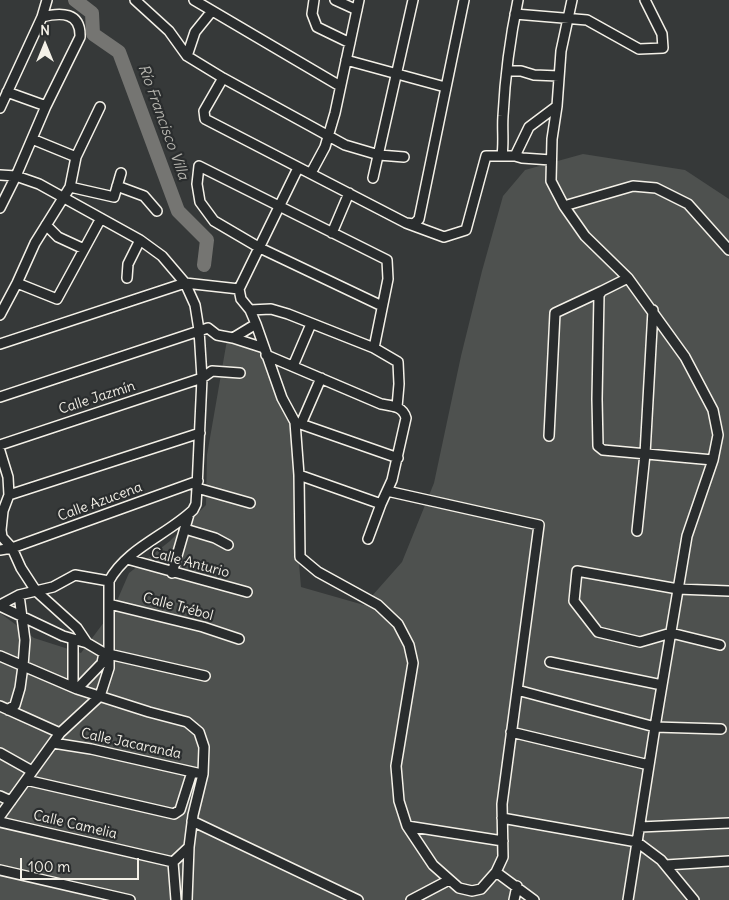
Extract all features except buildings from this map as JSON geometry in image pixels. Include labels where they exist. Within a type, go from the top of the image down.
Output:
[{"type":"street","points":[[0,108],[42,16],[47,0]]},
{"type":"street","points":[[135,0],[169,31],[187,56],[223,78],[345,145],[379,155],[404,157]]},
{"type":"street","points":[[194,0],[340,86]]},
{"type":"street","points":[[314,0],[312,14],[317,27],[350,43]]},
{"type":"street","points":[[335,0],[357,10]]},
{"type":"street","points":[[311,173],[325,147],[359,0]]},
{"type":"street","points":[[373,178],[413,0]]},
{"type":"street","points":[[406,223],[414,224],[419,219],[464,0]]},
{"type":"street","points":[[502,155],[508,51],[518,0]]},
{"type":"street","points":[[572,0],[561,51],[551,160],[551,181],[564,206],[585,236],[628,278],[653,310],[685,358],[713,410],[718,435],[713,460],[687,536],[628,900]]},
{"type":"street","points":[[515,14],[587,20],[639,49],[663,48],[662,34],[645,0]]},
{"type":"street","points":[[187,56],[195,32],[212,11]]},
{"type":"street","points":[[0,208],[46,106],[80,37],[80,27],[77,21],[66,15],[42,16]]},
{"type":"street","points":[[346,60],[445,87]]},
{"type":"street","points":[[508,71],[559,76]]},
{"type":"street","points":[[223,78],[204,111],[205,119],[406,223],[444,237],[466,230],[486,156],[502,155],[551,160]]},
{"type":"street","points":[[7,92],[46,106]]},
{"type":"street","points":[[515,156],[529,127],[557,106]]},
{"type":"street","points":[[0,315],[35,243],[70,187],[76,157],[100,107]]},
{"type":"street","points":[[32,139],[76,157]]},
{"type":"street","points":[[374,348],[388,279],[386,260],[199,166],[197,184],[200,202],[214,221],[260,248],[382,306]]},
{"type":"street","points":[[298,168],[239,289],[241,299],[250,310],[256,324],[282,398],[298,423],[398,458]]},
{"type":"street","points":[[70,187],[114,197],[121,173]]},
{"type":"street","points":[[0,175],[16,176],[39,184],[65,197],[100,220],[140,240],[162,256],[185,283],[195,306],[199,330],[202,378],[196,504],[190,514],[172,573]]},
{"type":"street","points":[[117,186],[144,196],[157,210]]},
{"type":"street","points":[[564,206],[633,186],[656,188],[688,204],[729,250]]},
{"type":"street","points":[[332,233],[349,193]]},
{"type":"street","points":[[17,283],[57,299],[100,220]]},
{"type":"street","points":[[46,224],[58,237],[84,249]]},
{"type":"street","points":[[127,278],[128,264],[140,240]]},
{"type":"street","points":[[549,436],[555,313],[628,278]]},
{"type":"street","points":[[0,344],[185,283],[239,289]]},
{"type":"street","points":[[602,291],[598,296],[596,399],[598,446],[603,450],[713,460]]},
{"type":"street","points":[[250,310],[271,309],[374,348],[398,362],[397,407]]},
{"type":"street","points":[[637,531],[645,454],[653,310]]},
{"type":"street","points":[[234,338],[256,324]]},
{"type":"street","points":[[293,366],[311,324]]},
{"type":"street","points":[[0,397],[199,330],[208,328],[217,335],[234,338],[265,351],[293,366],[381,404],[397,407],[405,412],[406,418],[392,480],[368,539]]},
{"type":"street","name":"Calle Jazmín","points":[[0,445],[202,378],[212,371],[240,373]]},
{"type":"street","points":[[321,378],[298,423],[300,557],[318,572],[378,605],[398,624],[409,645],[413,663],[396,766],[399,801],[407,826],[432,864],[459,888],[472,891],[482,890],[496,872],[503,857],[502,804],[539,524],[387,491]]},
{"type":"street","points":[[9,495],[200,433]]},
{"type":"street","points":[[0,451],[8,477],[9,495],[1,511],[2,537],[12,548],[21,568],[36,591],[78,628],[87,643]]},
{"type":"street","points":[[299,475],[381,504]]},
{"type":"street","points":[[197,484],[250,503]]},
{"type":"street","name":"Calle Azucena","points":[[0,550],[12,548],[197,484]]},
{"type":"street","points":[[0,816],[60,733],[100,696],[109,668],[106,654],[109,581],[113,574],[127,559],[190,514]]},
{"type":"street","points":[[185,529],[215,538],[228,545]]},
{"type":"street","name":"Calle Anturio","points":[[127,559],[172,573],[247,592]]},
{"type":"street","points":[[720,645],[671,633],[640,642],[598,632],[574,601],[577,571],[678,589],[729,590]]},
{"type":"street","points":[[0,606],[19,595],[53,587],[75,576],[109,581]]},
{"type":"street","points":[[4,708],[15,705],[23,666],[25,640],[19,595]]},
{"type":"street","name":"Calle Trébol","points":[[109,604],[203,627],[239,639]]},
{"type":"street","points":[[0,606],[63,636],[87,643],[106,654],[206,676]]},
{"type":"street","points":[[73,639],[75,688]]},
{"type":"street","points":[[75,688],[102,663],[106,654]]},
{"type":"street","points":[[0,656],[75,688],[187,722],[199,732],[204,747],[202,774],[192,821],[189,847],[187,900]]},
{"type":"street","points":[[550,662],[662,685]]},
{"type":"street","points":[[517,690],[655,727],[721,729]]},
{"type":"street","points":[[4,708],[60,733]]},
{"type":"street","points":[[512,732],[649,764]]},
{"type":"street","name":"Calle Jacaranda","points":[[53,743],[90,748],[202,774]]},
{"type":"street","points":[[0,753],[32,771]]},
{"type":"street","points":[[26,780],[174,814],[180,810],[192,772]]},
{"type":"street","points":[[0,796],[11,801]]},
{"type":"street","points":[[502,818],[637,842],[666,865],[694,900]]},
{"type":"street","points":[[192,821],[358,900]]},
{"type":"street","name":"Calle Camelia","points":[[0,822],[173,862]]},
{"type":"street","points":[[640,827],[729,823]]},
{"type":"street","points":[[407,826],[503,841]]},
{"type":"street","points":[[176,900],[173,862],[189,847]]},
{"type":"street","points":[[666,865],[729,861]]},
{"type":"street","points":[[0,870],[130,900]]},
{"type":"street","points":[[496,872],[534,900]]},
{"type":"street","points":[[411,900],[450,880]]},
{"type":"street","points":[[514,900],[517,886]]},
{"type":"shaded area","points":[[583,154],[685,170],[729,199],[729,900],[0,900],[0,613],[34,638],[81,653],[113,610],[129,573],[170,541],[206,505],[207,455],[227,340],[269,352],[295,425],[295,517],[301,587],[364,605],[402,562],[434,483],[461,356],[503,196],[525,170]]},
{"type":"waterway","name":"Río Francisco Villa","points":[[75,0],[92,13],[93,34],[119,52],[178,211],[207,240],[204,265]]}]
